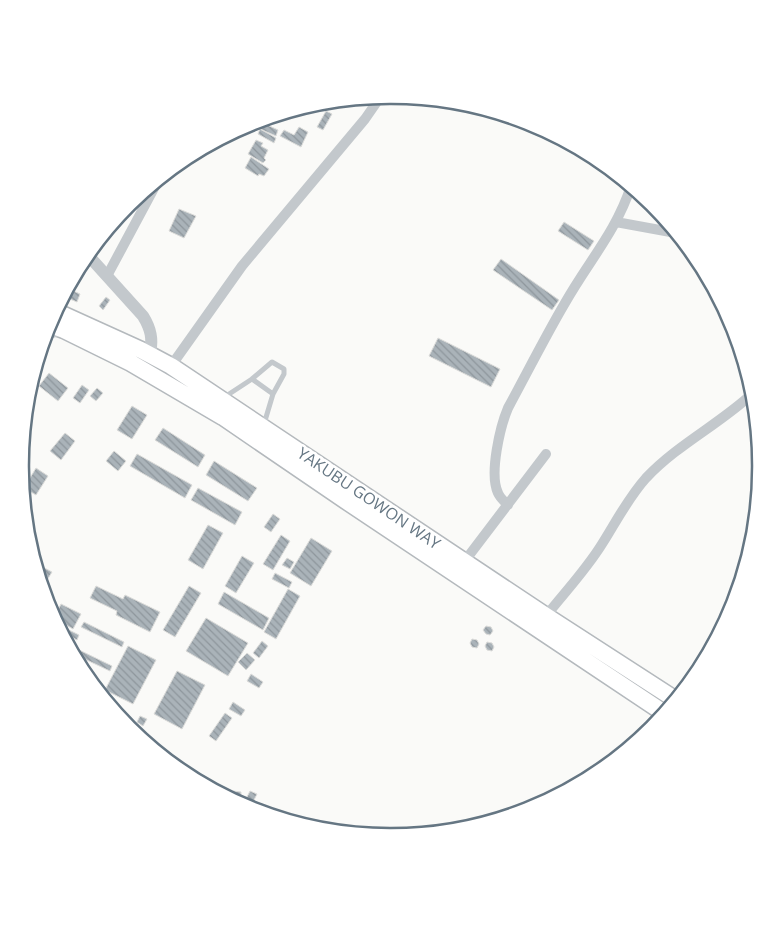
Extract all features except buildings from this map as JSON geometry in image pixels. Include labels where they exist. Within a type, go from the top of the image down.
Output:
[{"type":"highway","name":"YAKUBU GOWON WAY","points":[[62,314],[150,354],[221,399],[658,709]]},
{"type":"highway","name":"YAKUBU GOWON WAY","points":[[56,327],[130,363],[223,417],[420,541],[464,562],[669,696]]},
{"type":"street","points":[[171,366],[242,266],[366,119],[375,105]]},
{"type":"street","points":[[508,505],[497,491],[495,478],[498,441],[502,422],[565,302],[609,236],[629,194]]},
{"type":"street","points":[[107,276],[150,196]]},
{"type":"street","points":[[616,222],[665,231]]},
{"type":"street","points":[[93,261],[144,316],[150,327],[152,338],[150,354]]},
{"type":"street","points":[[54,333],[64,330]]},
{"type":"street","points":[[546,616],[601,546],[622,510],[646,478],[673,452],[736,409],[746,400]]},
{"type":"street","points":[[464,562],[546,454]]},
{"type":"lane","points":[[221,399],[252,379],[272,362],[284,369],[284,374],[273,394],[263,427]]},
{"type":"lane","points":[[252,379],[273,394]]}]
